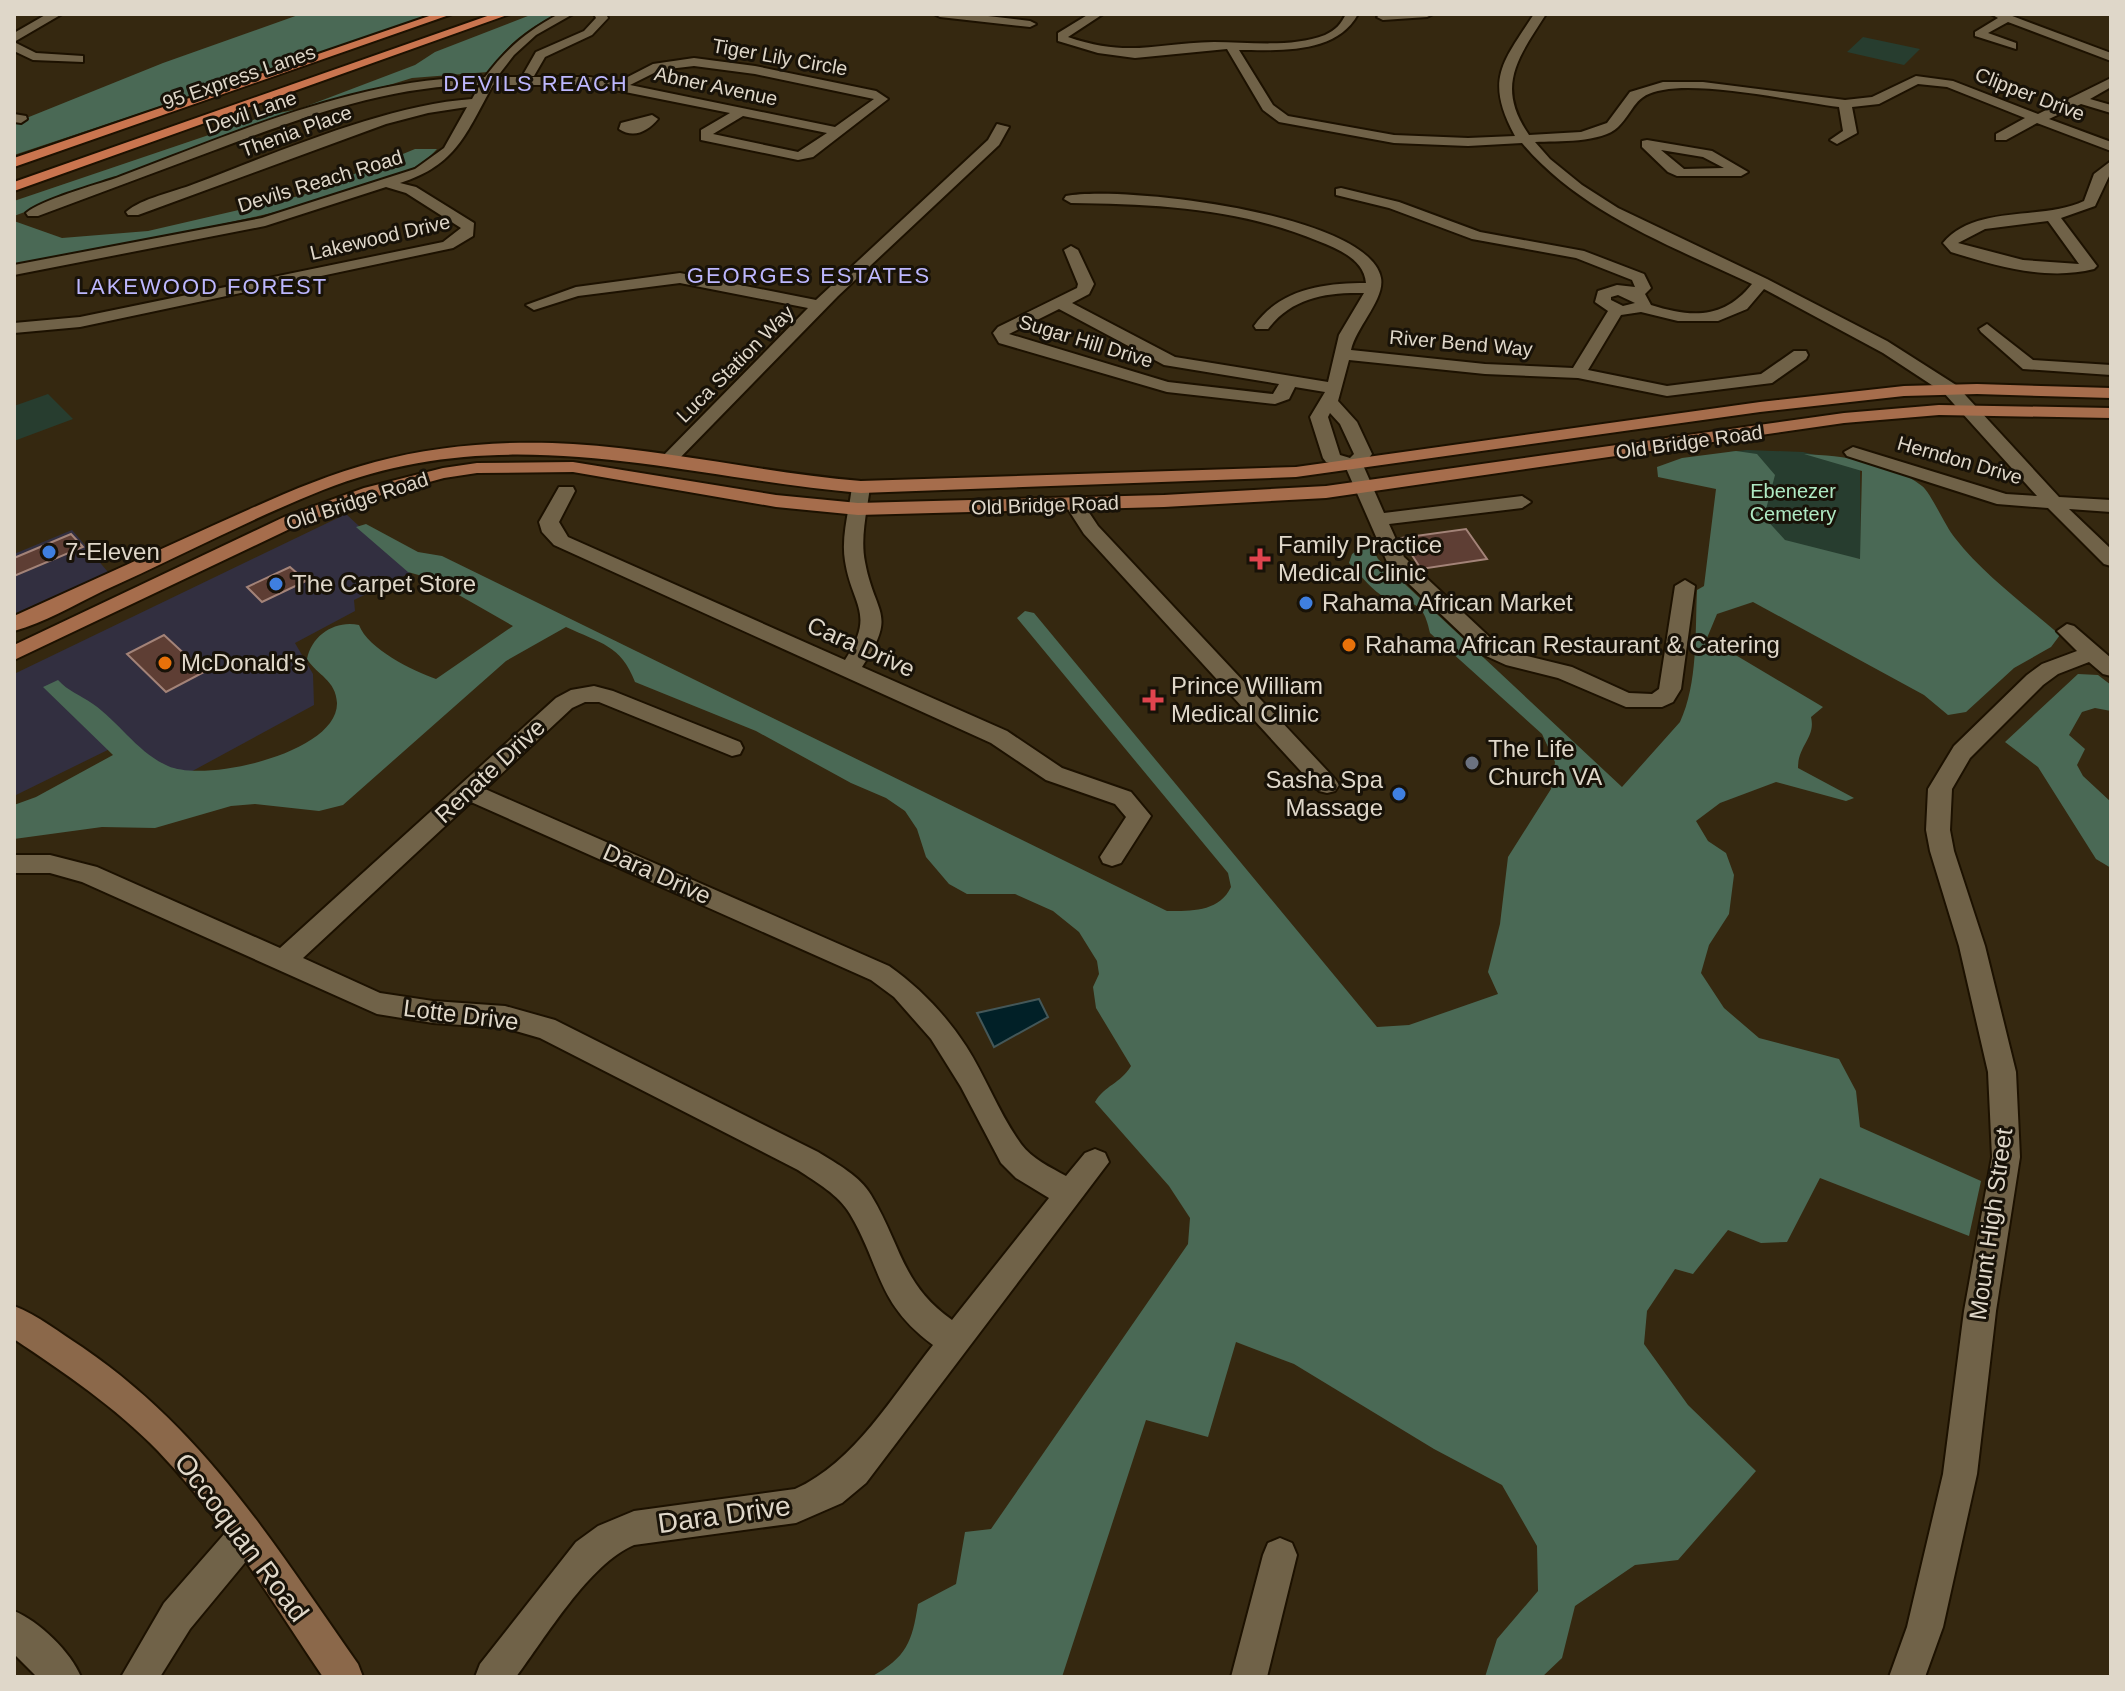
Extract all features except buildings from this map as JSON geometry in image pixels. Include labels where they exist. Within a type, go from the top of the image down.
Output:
[{"type":"highway","points":[[14,163],[446,14]]},
{"type":"highway","name":"95 Express Lanes","points":[[14,175],[476,14]]},
{"type":"highway","points":[[14,187],[504,14]]},
{"type":"main road","name":"Old Bridge Road","points":[[14,624],[252,514],[345,476],[434,456],[548,448],[612,452],[801,482],[861,487],[1237,476],[1354,465],[1775,405],[1904,391],[1950,389],[2111,393]]},
{"type":"main road","name":"Old Bridge Road","points":[[14,653],[268,532],[331,506],[443,473],[510,466],[573,467],[776,501],[858,509],[1252,497],[1365,487],[1844,418],[1969,410],[2111,413]]},
{"type":"main road","points":[[252,514],[268,532]]},
{"type":"street","points":[[14,39],[30,26],[56,14]]},
{"type":"street","name":"Devils Reach Road","points":[[14,270],[265,222],[420,172],[442,158],[489,80],[520,42],[567,14]]},
{"type":"street","points":[[530,73],[540,55],[588,33],[602,18],[600,14]]},
{"type":"street","points":[[940,14],[1011,18],[1030,24]]},
{"type":"street","points":[[1097,14],[1082,29],[1062,35],[1062,39],[1127,53],[1230,45],[1289,45],[1326,39],[1348,26],[1352,14],[1344,14]]},
{"type":"street","points":[[1383,17],[1427,14]]},
{"type":"street","points":[[1540,14],[1510,62],[1505,76],[1506,101],[1526,140],[1557,171],[1602,204],[1666,238],[1762,282],[1902,357],[1931,381],[1950,389],[2077,529],[2111,560]]},
{"type":"street","points":[[2012,46],[1979,34],[2002,16],[2111,57]]},
{"type":"street","points":[[1140,41],[1178,49]]},
{"type":"street","points":[[1230,45],[1268,107],[1284,119],[1407,140],[1567,138],[1605,130],[1618,120],[1634,95],[1663,86],[1703,86],[1845,104],[1850,133],[1837,140]]},
{"type":"street","points":[[14,46],[33,56],[79,59]]},
{"type":"street","name":"Tiger Lily Circle","points":[[619,86],[657,67],[694,62],[755,70],[880,97],[882,102],[839,132]]},
{"type":"street","name":"Abner Avenue","points":[[489,80],[572,79],[839,132]]},
{"type":"street","name":"Devil Lane","points":[[33,213],[263,128],[384,90],[428,82],[489,80]]},
{"type":"street","name":"Clipper Drive","points":[[1845,104],[1875,101],[1890,96],[1911,82],[1935,81],[2111,147]]},
{"type":"street","points":[[2001,137],[2036,118],[2059,111],[2111,82]]},
{"type":"street","points":[[652,119],[685,100]]},
{"type":"street","points":[[2080,100],[2111,109]]},
{"type":"street","name":"Thenia Place","points":[[133,212],[290,152],[363,128],[432,108],[476,103]]},
{"type":"street","points":[[741,112],[706,133],[706,137],[798,156],[808,154],[839,132]]},
{"type":"street","name":"Luca Station Way","points":[[667,461],[821,306],[994,142],[1002,127]]},
{"type":"street","points":[[1605,130],[1636,141],[1707,154],[1741,172],[1682,173],[1636,141]]},
{"type":"street","points":[[2052,216],[2089,266],[2065,268],[2001,261],[1956,249],[1950,243],[1960,233],[1978,226],[2072,212],[2090,203],[2101,174],[2111,165]]},
{"type":"street","name":"Lakewood Drive","points":[[14,328],[68,324],[297,277],[448,245],[468,233],[469,226],[411,190],[389,184]]},
{"type":"street","points":[[1341,192],[1403,208],[1477,236],[1589,257],[1639,277],[1643,288],[1638,301]]},
{"type":"street","points":[[1071,199],[1146,201],[1249,213],[1298,227],[1338,244],[1362,260],[1373,275],[1373,288],[1346,335],[1331,395],[1319,417],[1329,452],[1332,458],[1354,465],[1379,519],[1386,544],[1404,571],[1491,650],[1513,660],[1564,672],[1626,700],[1654,702],[1665,697],[1670,689],[1685,586]]},
{"type":"street","name":"Sugar Hill Drive","points":[[1071,250],[1086,287],[1004,330],[1002,337],[1138,380],[1198,392],[1275,399],[1283,395],[1289,382]]},
{"type":"street","points":[[534,305],[576,292],[687,278],[821,306]]},
{"type":"street","points":[[1578,373],[1617,309],[1603,302],[1604,294],[1617,290],[1676,316],[1718,316],[1739,308],[1762,282]]},
{"type":"street","points":[[1262,326],[1276,309],[1302,296],[1338,289],[1373,288]]},
{"type":"street","points":[[1060,303],[1170,361],[1289,382],[1331,395],[1363,454],[1354,465]]},
{"type":"street","points":[[1987,329],[2029,365],[2111,370]]},
{"type":"street","name":"River Bend Way","points":[[1341,354],[1485,369],[1578,373],[1649,390],[1685,391],[1766,379],[1800,355]]},
{"type":"street","name":"Herndon Drive","points":[[1853,452],[1998,498],[2111,506]]},
{"type":"street","points":[[849,670],[867,643],[873,616],[855,562],[854,542],[861,487]]},
{"type":"street","name":"Cara Drive","points":[[566,491],[549,522],[552,532],[561,541],[1012,743],[1063,778],[1123,798],[1139,816],[1112,857]]},
{"type":"street","points":[[1379,519],[1522,502]]},
{"type":"street","points":[[1073,503],[1091,530],[1327,785]]},
{"type":"street","points":[[2067,631],[2101,661]]},
{"type":"street","name":"Mount High Street","points":[[1907,1677],[1925,1627],[1960,1474],[1980,1311],[2006,1157],[2002,1072],[1979,972],[1942,851],[1938,830],[1940,789],[1962,752],[2035,680],[2050,669],[2101,661]]},
{"type":"street","name":"Renate Drive","points":[[282,962],[564,703],[587,693],[605,696],[732,748]]},
{"type":"street","name":"Dara Drive","points":[[469,791],[880,973],[899,985],[949,1040],[1011,1154],[1026,1169],[1070,1194]]},
{"type":"street","name":"Lotte Drive","points":[[14,864],[50,864],[88,874],[377,1003],[433,1012],[505,1017],[546,1028],[808,1161],[836,1179],[860,1203],[899,1290],[925,1320],[956,1342]]},
{"type":"street","name":"Dara Drive","points":[[493,1677],[588,1554],[610,1538],[634,1528],[796,1506],[830,1491],[854,1471],[1095,1162]]},
{"type":"street","name":"Occoquan Road","points":[[14,1321],[85,1368],[139,1411],[190,1463],[219,1497],[336,1668]]},
{"type":"street","points":[[139,1677],[177,1616],[245,1536]]},
{"type":"street","points":[[1249,1677],[1280,1555]]},
{"type":"street","points":[[14,1629],[63,1677]]},
{"type":"shaded area","points":[[346,514],[410,573],[354,600],[355,611],[295,643],[313,674],[314,705],[174,781],[126,741],[14,796],[14,674]]},
{"type":"shaded area","points":[[72,530],[108,572],[14,614],[14,554]]},
{"type":"green space","points":[[301,14],[430,14],[14,155],[14,123],[163,63]]},
{"type":"green space","points":[[533,14],[558,14],[518,38],[488,72],[412,78],[259,125],[14,216],[14,201],[268,115],[299,109],[415,65],[435,52]]},
{"type":"green space","points":[[1863,37],[1920,49],[1904,65],[1847,52]]},
{"type":"green space","points":[[415,149],[437,149],[420,164],[400,175],[314,202],[229,223],[14,265],[14,221],[62,238],[148,231],[303,195]]},
{"type":"green space","points":[[48,394],[73,419],[14,441],[14,406]]},
{"type":"green space","points":[[1736,451],[1757,454],[1775,475],[1764,517],[1785,540],[1860,559],[1862,471],[1804,454],[1866,461],[1909,478],[1926,490],[1966,552],[2060,635],[2051,647],[2014,668],[1966,712],[1948,715],[1924,695],[1753,602],[1717,614],[1707,638],[1823,707],[1811,717],[1811,731],[1798,768],[1854,798],[1846,801],[1776,782],[1720,803],[1696,821],[1708,841],[1726,853],[1734,875],[1729,914],[1709,945],[1701,973],[1724,1008],[1759,1038],[1839,1059],[1856,1091],[1860,1127],[1981,1181],[1969,1236],[1820,1178],[1787,1242],[1761,1243],[1728,1230],[1693,1274],[1675,1269],[1647,1311],[1644,1344],[1688,1405],[1756,1471],[1678,1560],[1635,1565],[1575,1606],[1562,1658],[1542,1677],[1485,1677],[1497,1639],[1538,1591],[1537,1546],[1502,1485],[1434,1449],[1294,1364],[1236,1342],[1208,1437],[1146,1420],[1062,1677],[871,1677],[893,1662],[906,1647],[918,1604],[956,1584],[965,1532],[991,1529],[1188,1244],[1190,1218],[1169,1186],[1095,1102],[1131,1066],[1096,1008],[1093,987],[1099,974],[1097,961],[1079,932],[1053,911],[1015,894],[967,894],[949,884],[926,857],[917,829],[905,811],[886,798],[851,783],[756,731],[635,682],[616,653],[566,627],[506,661],[343,805],[319,811],[255,804],[231,806],[155,828],[102,827],[14,839],[14,805],[36,797],[113,755],[43,687],[58,680],[102,711],[138,745],[168,766],[186,770],[238,767],[294,749],[316,736],[332,721],[336,695],[330,683],[307,659],[319,636],[333,627],[359,625],[381,651],[436,679],[513,626],[429,578],[408,572],[356,527],[366,524],[418,552],[442,556],[1167,911],[1212,906],[1231,887],[1228,873],[1017,618],[1025,611],[1034,613],[1377,1027],[1409,1025],[1498,994],[1488,972],[1500,924],[1508,857],[1551,789],[1555,762],[1542,734],[1430,633],[1422,611],[1417,606],[1389,599],[1372,588],[1349,563],[1352,554],[1369,542],[1378,559],[1622,787],[1680,722],[1686,707],[1694,658],[1697,590],[1704,586],[1716,489],[1658,477],[1657,467],[1682,458]]},
{"type":"green space","name":"Ebenezer Cemetery","points":[[1729,452],[1803,452],[1860,466],[1861,559],[1711,544]]},
{"type":"green space","points":[[2078,674],[2098,675],[2111,685],[2111,711],[2095,708],[2082,712],[2069,735],[2085,749],[2077,765],[2083,776],[2111,802],[2111,868],[2096,859],[2038,767],[2005,742]]},
{"type":"water","points":[[1039,999],[1048,1017],[994,1047],[977,1013]]},
{"type":"place","name":"7-Eleven","points":[[49,552]]},
{"type":"place","name":"Family Practice Medical Clinic","points":[[1260,559]]},
{"type":"place","name":"The Carpet Store","points":[[276,584]]},
{"type":"place","name":"Rahama African Market","points":[[1306,603]]},
{"type":"place","name":"Rahama African Restaurant & Catering","points":[[1349,645]]},
{"type":"place","name":"McDonald's","points":[[165,663]]},
{"type":"place","name":"Prince William Medical Clinic","points":[[1153,700]]},
{"type":"place","name":"The Life Church VA","points":[[1472,763]]},
{"type":"place","name":"Sasha Spa Massage","points":[[1399,794]]},
{"type":"district","name":"DEVILS REACH","points":[[536,83]]},
{"type":"district","name":"GEORGES ESTATES","points":[[809,275]]},
{"type":"district","name":"LAKEWOOD FOREST","points":[[202,286]]}]
